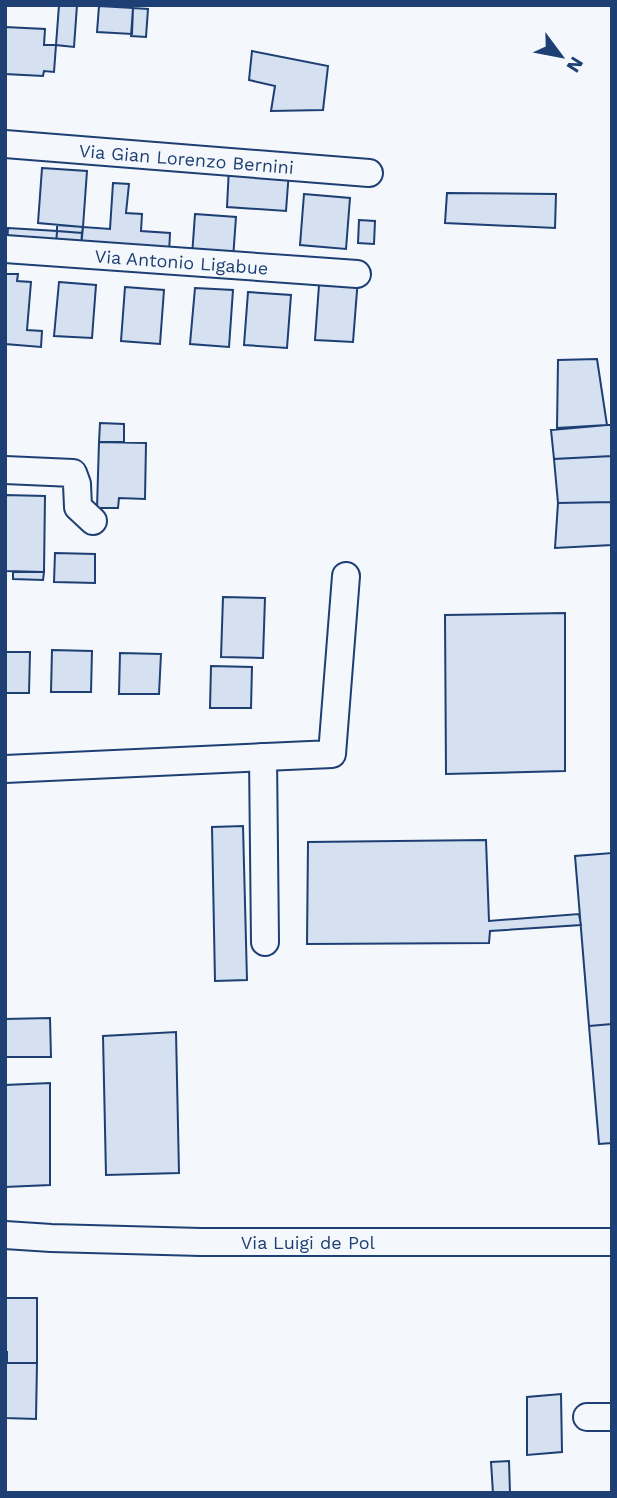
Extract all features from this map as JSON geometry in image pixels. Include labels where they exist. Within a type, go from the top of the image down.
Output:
[{"type":"street","name":"Via Gian Lorenzo Bernini","points":[[5,144],[369,173]]},
{"type":"street","name":"Via Antonio Ligabue","points":[[5,249],[357,274]]},
{"type":"street","points":[[5,470],[73,472],[77,484],[78,508],[93,520]]},
{"type":"street","points":[[5,769],[332,754],[346,576]]},
{"type":"street","points":[[263,757],[265,942]]},
{"type":"street","name":"Via Luigi de Pol","points":[[5,1235],[201,1242],[612,1242]]},
{"type":"building","points":[[59,5],[77,5],[74,47],[56,45]]},
{"type":"building","points":[[99,6],[133,8],[132,34],[97,32]]},
{"type":"building","points":[[133,8],[148,9],[146,37],[131,36]]},
{"type":"building","points":[[5,27],[45,29],[44,45],[56,45],[54,72],[44,71],[43,76],[5,74]]},
{"type":"building","points":[[252,51],[328,66],[323,110],[271,111],[275,86],[249,80]]},
{"type":"building","points":[[229,167],[289,171],[286,211],[227,207]]},
{"type":"building","points":[[42,168],[87,171],[83,227],[38,223]]},
{"type":"building","points":[[113,183],[129,184],[126,213],[142,214],[141,231],[170,233],[169,253],[81,247],[83,227],[110,229]]},
{"type":"building","points":[[447,193],[556,194],[555,228],[445,223]]},
{"type":"building","points":[[304,194],[350,198],[346,249],[300,245]]},
{"type":"building","points":[[195,214],[236,217],[233,259],[192,256]]},
{"type":"building","points":[[359,220],[375,221],[374,244],[358,243]]},
{"type":"building","points":[[57,225],[83,227],[82,233],[57,231]]},
{"type":"building","points":[[8,228],[57,231],[56,247],[7,244]]},
{"type":"building","points":[[57,231],[82,233],[81,247],[56,245]]},
{"type":"building","points":[[5,274],[18,274],[17,281],[31,282],[27,330],[42,331],[41,347],[5,344]]},
{"type":"building","points":[[323,276],[358,278],[353,342],[315,340],[319,285],[323,285]]},
{"type":"building","points":[[59,282],[96,285],[92,338],[54,336]]},
{"type":"building","points":[[125,287],[164,290],[160,344],[121,341]]},
{"type":"building","points":[[195,288],[233,290],[229,347],[190,344]]},
{"type":"building","points":[[248,292],[291,295],[287,348],[244,345]]},
{"type":"building","points":[[597,359],[607,425],[557,428],[558,360]]},
{"type":"building","points":[[100,423],[124,424],[124,442],[99,442]]},
{"type":"building","points":[[612,425],[612,456],[554,459],[551,430]]},
{"type":"building","points":[[99,442],[146,443],[145,499],[119,498],[118,508],[97,508]]},
{"type":"building","points":[[612,456],[612,502],[558,503],[554,459]]},
{"type":"building","points":[[5,495],[45,496],[44,572],[5,571]]},
{"type":"building","points":[[612,502],[612,545],[555,548],[558,503]]},
{"type":"building","points":[[55,553],[95,554],[95,583],[54,582]]},
{"type":"building","points":[[13,572],[44,572],[43,580],[13,579]]},
{"type":"building","points":[[223,597],[265,598],[263,658],[221,657]]},
{"type":"building","points":[[565,613],[565,771],[446,774],[445,615]]},
{"type":"building","points":[[52,650],[92,651],[91,692],[51,692]]},
{"type":"building","points":[[5,652],[30,652],[29,693],[5,693]]},
{"type":"building","points":[[120,653],[161,654],[159,694],[119,694]]},
{"type":"building","points":[[211,666],[252,667],[251,708],[210,708]]},
{"type":"building","points":[[243,826],[247,980],[215,981],[212,827]]},
{"type":"building","points":[[486,840],[489,921],[579,914],[581,925],[490,931],[489,943],[307,944],[308,842]]},
{"type":"building","points":[[612,853],[612,1024],[589,1026],[575,856]]},
{"type":"building","points":[[50,1018],[51,1057],[5,1057],[5,1019]]},
{"type":"building","points":[[612,1024],[612,1143],[599,1144],[589,1026]]},
{"type":"building","points":[[176,1032],[179,1173],[106,1175],[103,1036]]},
{"type":"building","points":[[50,1083],[50,1185],[5,1187],[5,1085]]},
{"type":"building","points":[[5,1298],[37,1298],[37,1363],[7,1363]]},
{"type":"building","points":[[5,1363],[37,1363],[36,1419],[5,1418]]},
{"type":"building","points":[[561,1394],[562,1452],[527,1455],[527,1397]]},
{"type":"building","points":[[509,1461],[510,1493],[493,1493],[491,1462]]}]
